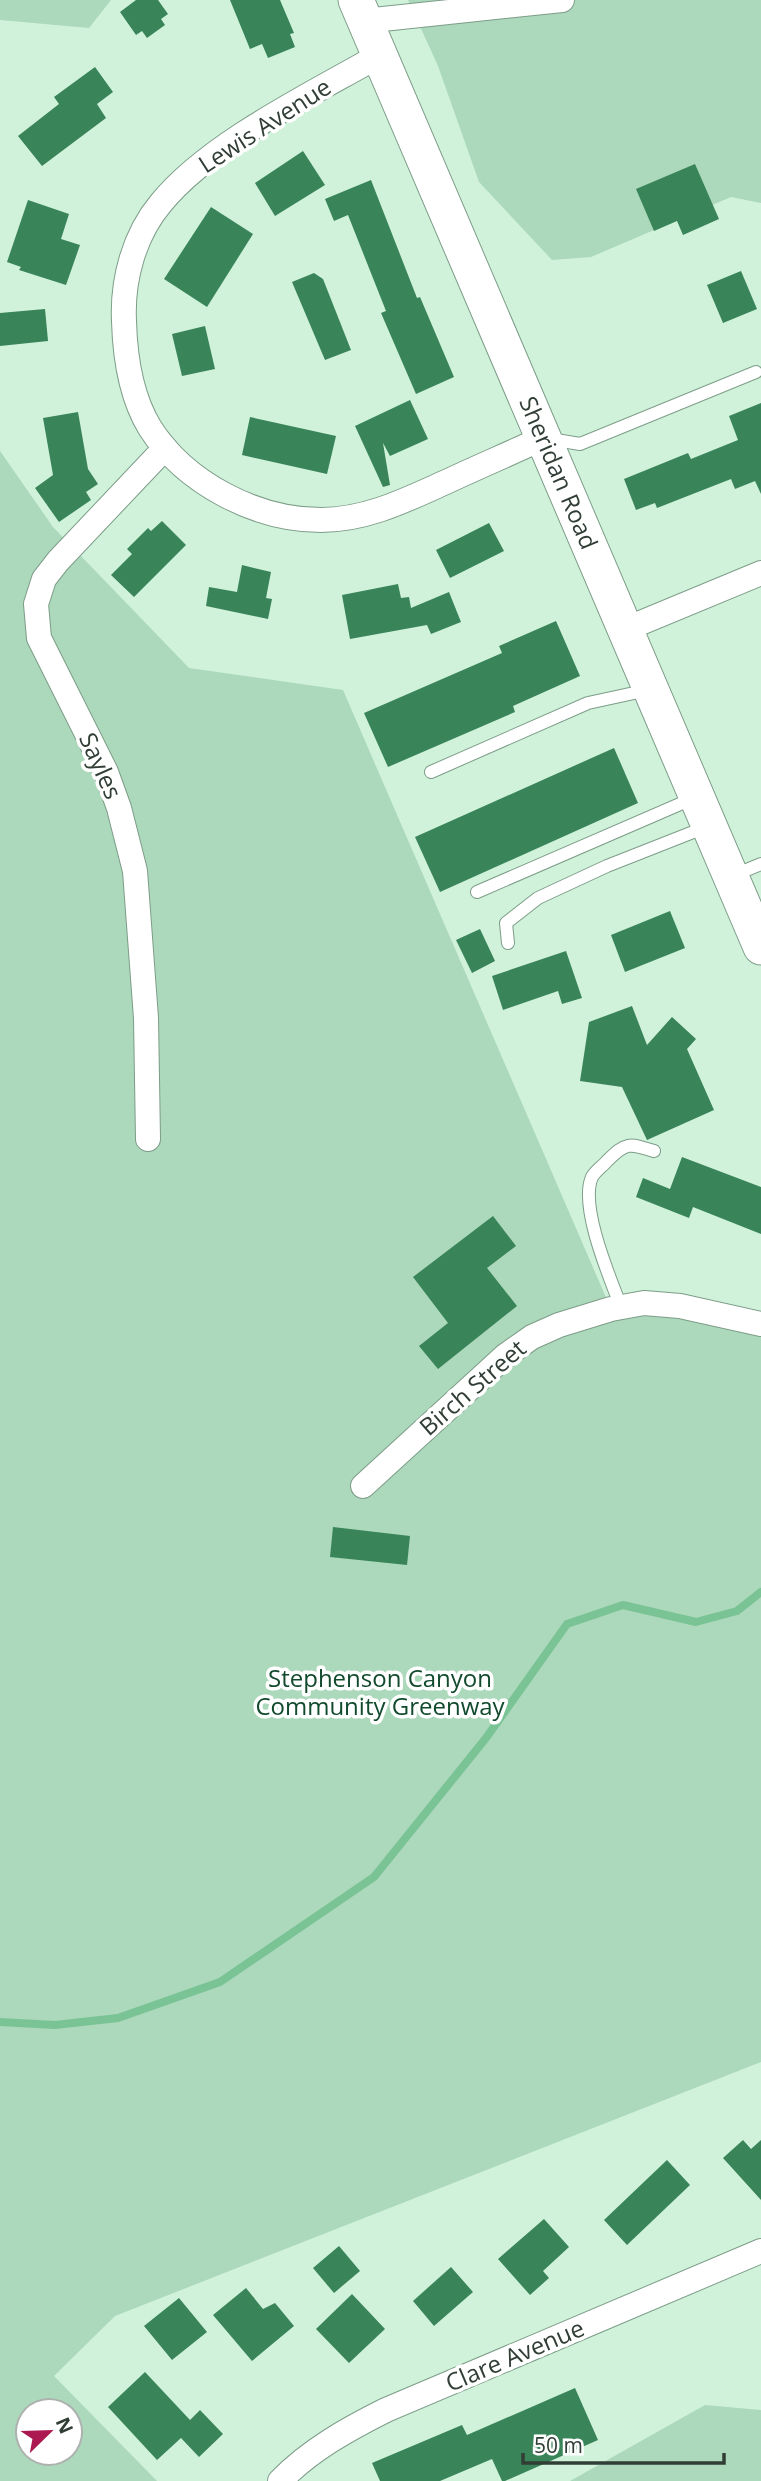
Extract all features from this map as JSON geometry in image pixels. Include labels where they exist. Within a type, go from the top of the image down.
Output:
[{"type":"main road","name":"Sheridan Road","points":[[360,10],[703,811],[746,870],[761,947]]},
{"type":"street","points":[[360,10],[562,0]]},
{"type":"street","name":"Lewis Avenue","points":[[380,55],[230,145],[186,178],[161,203],[142,232],[128,270],[123,308],[125,354],[136,396],[149,426],[165,448],[193,475],[234,499],[291,518],[350,519],[379,510],[543,438]]},
{"type":"street","name":"Sayles","points":[[148,1139],[146,1018],[135,871],[119,808],[106,772],[39,638],[36,604],[44,579],[58,561],[165,448]]},
{"type":"street","points":[[626,629],[761,573]]},
{"type":"street","name":"Birch Street","points":[[363,1486],[505,1356],[532,1337],[559,1325],[644,1303],[680,1306],[761,1324]]},
{"type":"street","name":"Clare Avenue","points":[[280,2481],[330,2441],[386,2410],[761,2251]]},
{"type":"lane","points":[[543,438],[580,444],[756,372]]},
{"type":"lane","points":[[431,772],[588,703],[652,689]]},
{"type":"lane","points":[[477,892],[703,811]]},
{"type":"lane","points":[[508,943],[506,923],[538,898],[607,866],[703,811]]},
{"type":"lane","points":[[621,1307],[603,1260],[588,1203],[592,1176],[621,1147],[632,1144],[654,1151]]},
{"type":"green space","points":[[0,0],[111,0],[89,28],[0,20]]},
{"type":"green space","points":[[408,0],[761,0],[761,203],[731,197],[591,257],[552,260],[479,182],[438,66]]},
{"type":"green space","name":"Stephenson Canyon Community Greenway","points":[[0,451],[53,527],[189,668],[343,690],[611,1309],[761,1324],[761,2062],[115,2316],[54,2376],[75,2397],[14,2397],[14,2467],[84,2467],[84,2407],[157,2481],[0,2481]]},
{"type":"green space","points":[[705,2405],[761,2410],[761,2481],[570,2481]]},
{"type":"building","points":[[136,0],[158,0],[168,14],[161,19],[165,25],[147,38],[142,31],[136,35],[120,12]]},
{"type":"building","points":[[230,0],[280,0],[294,33],[290,34],[295,47],[268,58],[262,44],[250,49]]},
{"type":"building","points":[[95,67],[113,92],[97,104],[106,118],[42,166],[18,136],[59,104],[54,97]]},
{"type":"building","points":[[303,151],[325,185],[275,216],[255,183]]},
{"type":"building","points":[[695,164],[719,219],[683,235],[677,221],[654,231],[636,189]]},
{"type":"building","points":[[371,180],[417,298],[420,297],[454,377],[416,394],[381,313],[386,311],[348,215],[334,221],[325,199]]},
{"type":"building","points":[[28,200],[69,214],[61,239],[80,245],[66,285],[19,270],[21,267],[7,262]]},
{"type":"building","points":[[211,207],[253,234],[207,307],[164,279]]},
{"type":"building","points":[[741,271],[757,309],[723,323],[707,285]]},
{"type":"building","points":[[314,273],[323,279],[351,350],[325,360],[292,282]]},
{"type":"building","points":[[45,309],[48,341],[0,346],[0,313]]},
{"type":"building","points":[[205,326],[215,369],[182,376],[172,334]]},
{"type":"building","points":[[410,400],[428,439],[390,456],[383,443],[390,485],[383,487],[355,426]]},
{"type":"building","points":[[761,403],[761,494],[755,481],[735,489],[731,479],[657,508],[655,503],[636,510],[624,479],[688,453],[691,459],[738,440],[729,416]]},
{"type":"building","points":[[78,412],[88,469],[98,484],[86,492],[91,500],[59,522],[35,488],[53,475],[43,418]]},
{"type":"building","points":[[250,417],[336,436],[327,474],[242,455]]},
{"type":"building","points":[[162,521],[186,545],[134,597],[111,575],[132,554],[127,549],[148,528],[151,531]]},
{"type":"building","points":[[489,523],[504,551],[450,578],[436,550]]},
{"type":"building","points":[[242,565],[271,572],[266,598],[272,599],[268,619],[206,606],[209,587],[237,592]]},
{"type":"building","points":[[398,584],[401,598],[409,597],[411,608],[449,592],[461,622],[431,634],[427,625],[350,639],[342,595]]},
{"type":"building","points":[[556,621],[580,676],[513,706],[515,712],[388,767],[364,713],[502,653],[499,646]]},
{"type":"building","points":[[614,748],[638,803],[440,892],[415,837]]},
{"type":"building","points":[[670,911],[685,948],[625,972],[611,935]]},
{"type":"building","points":[[480,929],[495,961],[472,973],[456,940]]},
{"type":"building","points":[[566,951],[582,998],[562,1004],[558,991],[503,1010],[492,976]]},
{"type":"building","points":[[632,1006],[647,1045],[672,1017],[696,1039],[687,1049],[714,1110],[647,1140],[622,1087],[580,1081],[589,1022]]},
{"type":"building","points":[[682,1157],[761,1187],[761,1234],[693,1207],[689,1218],[636,1197],[643,1178],[670,1189]]},
{"type":"building","points":[[493,1216],[516,1246],[487,1268],[517,1306],[438,1369],[419,1346],[448,1323],[413,1277]]},
{"type":"building","points":[[333,1527],[410,1536],[407,1565],[330,1557]]},
{"type":"building","points":[[743,2140],[751,2149],[761,2140],[761,2200],[723,2158]]},
{"type":"building","points":[[667,2160],[690,2185],[627,2245],[604,2220]]},
{"type":"building","points":[[544,2219],[569,2247],[543,2271],[549,2278],[530,2295],[498,2259]]},
{"type":"building","points":[[339,2246],[360,2271],[334,2293],[313,2268]]},
{"type":"building","points":[[451,2267],[473,2292],[434,2326],[413,2301]]},
{"type":"building","points":[[246,2288],[263,2309],[275,2303],[294,2326],[252,2361],[213,2315]]},
{"type":"building","points":[[352,2294],[385,2329],[349,2363],[316,2329]]},
{"type":"building","points":[[179,2298],[207,2332],[172,2360],[144,2326]]},
{"type":"building","points":[[145,2372],[190,2420],[200,2410],[223,2434],[199,2457],[181,2438],[157,2460],[108,2407]]},
{"type":"building","points":[[575,2388],[598,2440],[505,2481],[502,2481],[492,2459],[440,2481],[380,2481],[372,2463],[462,2425],[467,2435]]},
{"type":"waterway","points":[[0,2022],[55,2025],[118,2018],[220,1982],[374,1877],[486,1738],[567,1624],[623,1605],[696,1622],[737,1611],[761,1592]]}]
